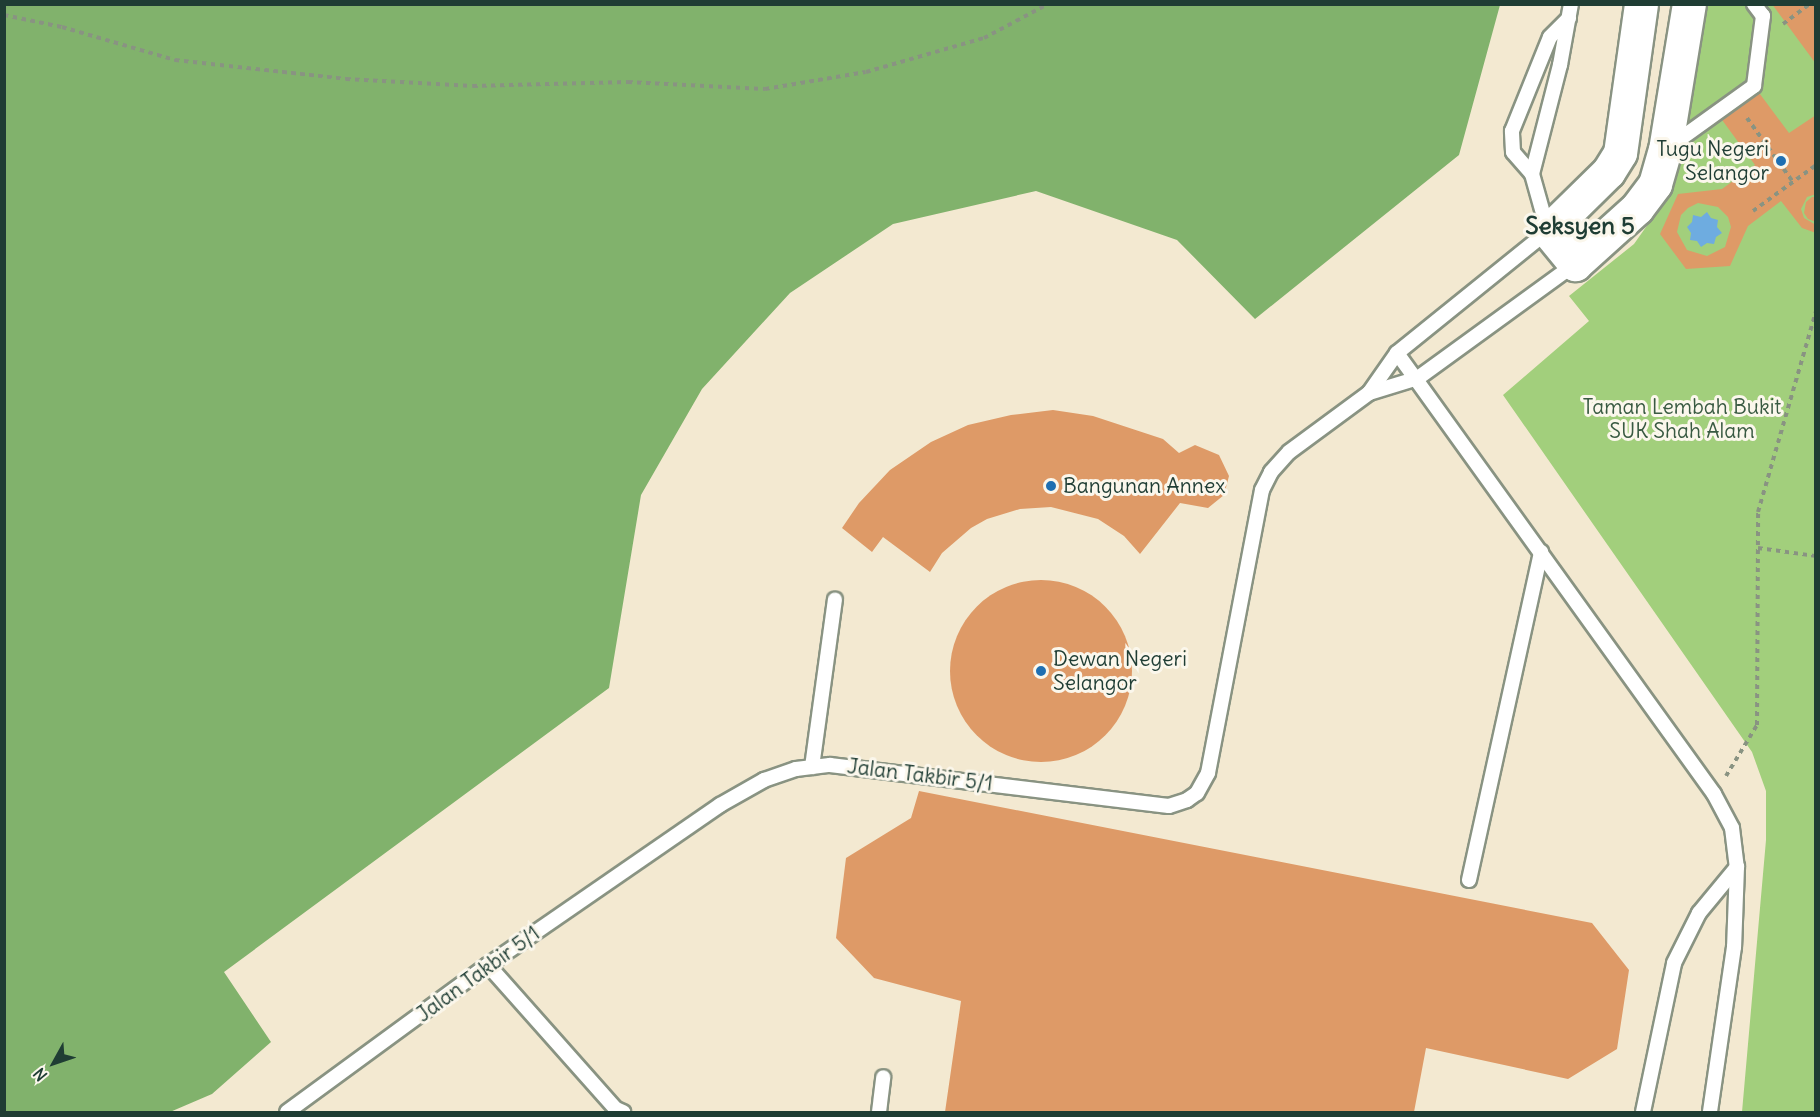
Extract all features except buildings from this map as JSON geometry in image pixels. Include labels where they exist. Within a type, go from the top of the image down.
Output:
[{"type":"street","points":[[1641,4],[1620,153],[1608,172],[1548,231],[1575,264],[1637,208],[1655,184],[1665,150],[1689,4]]},
{"type":"lane","points":[[1665,150],[1754,86],[1763,16],[1754,4]]},
{"type":"lane","points":[[1532,174],[1558,75],[1570,11]]},
{"type":"lane","points":[[1369,393],[1397,352],[1548,231],[1532,174],[1513,152],[1512,131],[1550,37],[1570,11]]},
{"type":"lane","points":[[1369,393],[1418,378],[1575,264]]},
{"type":"lane","points":[[1397,352],[1418,378],[1714,794],[1732,828],[1737,867],[1734,947],[1710,1113]]},
{"type":"lane","name":"Jalan Takbir 5/1","points":[[287,1113],[488,965],[720,805],[764,780],[812,767],[830,765],[1169,806],[1187,800],[1197,793],[1208,773],[1262,490],[1271,472],[1289,452],[1369,393]]},
{"type":"lane","points":[[1469,880],[1541,552]]},
{"type":"lane","points":[[812,767],[835,600]]},
{"type":"lane","points":[[1643,1113],[1674,963],[1699,914],[1737,867]]},
{"type":"lane","points":[[488,965],[616,1109],[623,1113]]},
{"type":"lane","points":[[879,1113],[883,1077]]},
{"type":"path","points":[[4,15],[63,27],[175,60],[346,79],[473,86],[628,82],[765,89],[866,72],[984,38],[1048,4]]},
{"type":"path","points":[[1734,100],[1793,182]]},
{"type":"path","points":[[1753,211],[1815,165]]},
{"type":"path","points":[[1714,794],[1757,725],[1760,639],[1758,512],[1815,311]]},
{"type":"path","points":[[1758,548],[1815,556]]},
{"type":"green space","points":[[5,4],[1500,5],[1459,155],[1255,319],[1177,240],[1036,191],[893,224],[790,293],[702,389],[641,495],[609,688],[224,972],[271,1042],[212,1094],[170,1112],[5,1112]]},
{"type":"green space","name":"Taman Lembah Bukit SUK Shah Alam","points":[[1706,5],[1815,5],[1815,1112],[1742,1112],[1766,840],[1766,791],[1752,752],[1503,395],[1589,321],[1569,296],[1634,244],[1658,210]]},
{"type":"water","points":[[1707,212],[1711,218],[1718,220],[1717,227],[1722,233],[1716,237],[1714,244],[1707,243],[1701,247],[1697,241],[1690,240],[1691,233],[1687,227],[1692,222],[1693,215],[1701,217]]},
{"type":"place","name":"Tugu Negeri Selangor","points":[[1781,161]]},
{"type":"place","name":"Bangunan Annex","points":[[1051,486]]},
{"type":"place","name":"Dewan Negeri Selangor","points":[[1041,671]]},
{"type":"district","name":"Seksyen 5","points":[[1580,226]]}]
